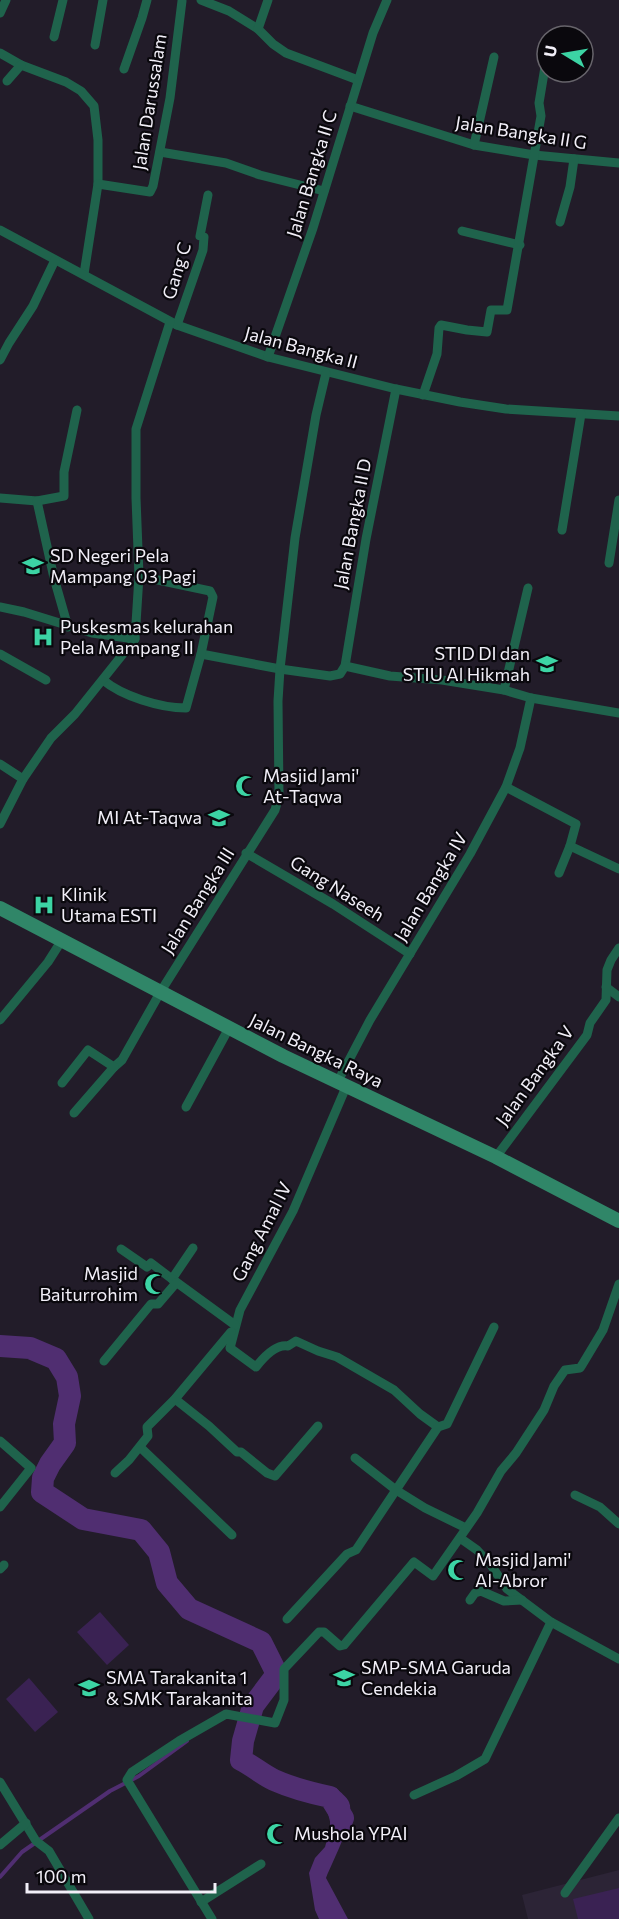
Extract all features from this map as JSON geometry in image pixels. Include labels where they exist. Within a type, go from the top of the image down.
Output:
[{"type":"street","points":[[0,13],[6,0]]},
{"type":"street","points":[[54,37],[63,0]]},
{"type":"street","points":[[95,45],[103,0]]},
{"type":"street","points":[[124,69],[147,0]]},
{"type":"street","points":[[181,0],[188,0]]},
{"type":"street","name":"Jalan Darussalam","points":[[98,184],[136,188],[150,192],[153,186],[170,98],[181,0]]},
{"type":"street","points":[[201,0],[229,10],[258,29],[286,53],[358,80]]},
{"type":"street","points":[[258,29],[268,0]]},
{"type":"street","name":"Jalan Bangka II C","points":[[268,357],[324,191],[373,33],[387,0]]},
{"type":"street","points":[[0,53],[21,65],[66,82],[81,91],[94,106],[98,140],[98,184],[84,274]]},
{"type":"street","points":[[474,146],[494,57]]},
{"type":"street","points":[[8,81],[21,65]]},
{"type":"street","points":[[423,395],[437,354],[441,325],[487,332],[492,310],[507,310],[520,245],[540,116],[542,84]]},
{"type":"street","name":"Jalan Bangka II G","points":[[350,106],[474,146],[619,164]]},
{"type":"street","points":[[160,152],[226,163],[260,176],[324,191]]},
{"type":"street","points":[[560,222],[570,188],[574,159]]},
{"type":"street","name":"Gang C","points":[[135,639],[139,576],[136,429],[173,323],[203,250],[204,237],[200,236],[208,195]]},
{"type":"street","name":"Jalan Bangka II","points":[[0,230],[173,323],[268,357],[423,395],[506,409],[619,417]]},
{"type":"street","points":[[462,231],[520,245]]},
{"type":"street","points":[[0,360],[33,306],[55,261]]},
{"type":"street","name":"Jalan Bangka III","points":[[74,1113],[122,1060],[161,992],[274,810],[279,796],[280,669],[295,538],[316,415],[326,373]]},
{"type":"street","name":"Jalan Bangka II D","points":[[345,666],[366,538],[396,389]]},
{"type":"street","points":[[0,498],[37,501],[64,496],[64,472],[77,410]]},
{"type":"street","points":[[562,530],[581,414]]},
{"type":"street","points":[[609,562],[619,500]]},
{"type":"street","points":[[37,501],[54,578],[68,627]]},
{"type":"street","points":[[103,680],[115,690],[128,695],[177,708],[186,708],[201,654],[213,597],[210,591],[139,576]]},
{"type":"street","points":[[504,690],[528,588]]},
{"type":"street","points":[[1,611],[24,612],[92,633],[135,639]]},
{"type":"street","points":[[0,824],[23,779],[51,738],[75,714],[135,639]]},
{"type":"street","points":[[0,654],[46,680]]},
{"type":"street","points":[[201,654],[330,676],[340,674],[345,666],[390,676],[442,680],[504,690],[531,698],[619,713]]},
{"type":"street","name":"Jalan Bangka IV","points":[[341,1085],[370,1020],[470,855],[506,787],[520,748],[531,698]]},
{"type":"street","points":[[0,764],[23,779]]},
{"type":"street","points":[[506,787],[576,824],[559,873]]},
{"type":"street","points":[[570,846],[619,869]]},
{"type":"street","name":"Gang Naseeh","points":[[246,853],[333,904],[410,954]]},
{"type":"street","name":"Jalan Bangka Raya","points":[[0,908],[341,1085],[496,1157],[619,1221]]},
{"type":"street","points":[[0,1020],[48,962],[62,940]]},
{"type":"street","name":"Jalan Bangka V","points":[[496,1157],[587,1035],[593,1018],[606,1000],[607,970],[619,948]]},
{"type":"street","points":[[606,987],[619,997]]},
{"type":"street","points":[[186,1107],[229,1028]]},
{"type":"street","points":[[62,1083],[88,1050],[114,1067]]},
{"type":"street","name":"Gang Amal IV","points":[[235,1325],[240,1310],[293,1211],[341,1085]]},
{"type":"street","points":[[104,1361],[152,1304],[158,1305],[193,1248]]},
{"type":"street","points":[[121,1249],[147,1267],[151,1263],[235,1325]]},
{"type":"street","points":[[212,1919],[127,1780],[132,1772],[226,1714],[275,1723],[284,1700],[286,1666],[319,1632],[324,1632],[340,1646],[344,1645],[414,1562],[434,1576],[460,1539],[501,1471],[516,1453],[544,1410],[561,1374],[565,1370],[580,1368],[582,1365],[603,1330],[619,1284]]},
{"type":"street","points":[[115,1473],[148,1436],[147,1427],[175,1399],[219,1348],[235,1325]]},
{"type":"street","points":[[235,1325],[230,1348],[256,1367],[276,1348],[282,1345],[288,1346],[296,1341],[318,1352],[337,1357],[394,1390],[438,1427]]},
{"type":"street","points":[[287,1619],[347,1554],[356,1550],[438,1427],[447,1424],[494,1327]]},
{"type":"street","points":[[175,1399],[237,1452],[242,1452],[267,1473],[275,1476],[318,1426]]},
{"type":"street","points":[[0,1441],[31,1468],[0,1507]]},
{"type":"street","points":[[140,1447],[232,1535]]},
{"type":"street","points":[[355,1458],[396,1490],[425,1508],[466,1528]]},
{"type":"street","points":[[575,1495],[600,1507],[619,1524]]},
{"type":"street","points":[[460,1539],[477,1550],[491,1565],[507,1589],[551,1622],[619,1659]]},
{"type":"street","points":[[470,1600],[475,1593],[481,1591],[504,1601],[522,1600]]},
{"type":"street","points":[[414,1795],[456,1776],[485,1759],[551,1622]]},
{"type":"street","points":[[0,1783],[36,1841],[49,1851],[89,1919]]},
{"type":"street","points":[[565,1893],[619,1818]]},
{"type":"street","points":[[0,1845],[26,1823]]},
{"type":"street","points":[[201,1902],[261,1864]]},
{"type":"shaded area","points":[[100,1612],[129,1645],[107,1665],[77,1632]]},
{"type":"shaded area","points":[[29,1678],[58,1712],[35,1732],[6,1699]]},
{"type":"shaded area","points":[[336,1788],[349,1802],[349,1818],[343,1839],[326,1878],[348,1919],[319,1919],[315,1910],[309,1873],[315,1858],[325,1847],[331,1825],[327,1810],[330,1797]]},
{"type":"shaded area","points":[[619,1870],[619,1919],[528,1919],[522,1895]]},
{"type":"shaded area","points":[[619,1888],[619,1919],[578,1919],[573,1899]]},
{"type":"waterway","points":[[0,1346],[30,1348],[56,1359],[67,1377],[70,1396],[64,1424],[65,1443],[43,1478],[42,1492],[83,1519],[141,1530],[159,1552],[167,1583],[189,1609],[261,1642],[277,1674],[253,1706],[243,1741],[241,1760],[281,1783],[330,1797],[343,1818],[341,1823]]},
{"type":"waterway","points":[[0,1877],[22,1852],[110,1791],[139,1776],[187,1741]]},
{"type":"place","name":"SD Negeri Pela Mampang 03 Pagi","points":[[33,566]]},
{"type":"place","name":"Puskesmas kelurahan Pela Mampang II","points":[[43,637]]},
{"type":"place","name":"STID DI dan STIU Al Hikmah","points":[[547,664]]},
{"type":"place","name":"Masjid Jami' At-Taqwa","points":[[246,786]]},
{"type":"place","name":"MI At-Taqwa","points":[[219,818]]},
{"type":"place","name":"Klinik Utama ESTI","points":[[44,905]]},
{"type":"place","name":"Masjid Baiturrohim","points":[[155,1284]]},
{"type":"place","name":"Masjid Jami' Al-Abror","points":[[458,1570]]},
{"type":"place","name":"SMP-SMA Garuda Cendekia","points":[[344,1678]]},
{"type":"place","name":"SMA Tarakanita 1 & SMK Tarakanita","points":[[89,1688]]},
{"type":"place","name":"Mushola YPAI","points":[[277,1834]]}]
